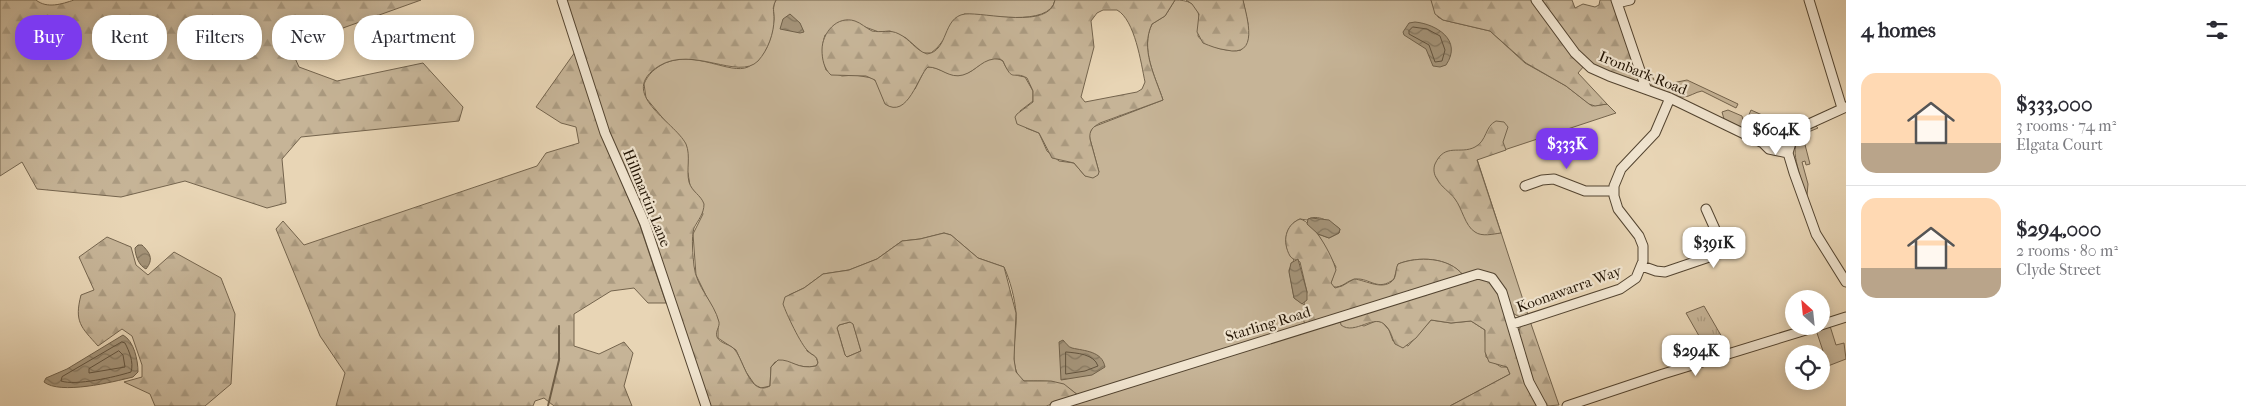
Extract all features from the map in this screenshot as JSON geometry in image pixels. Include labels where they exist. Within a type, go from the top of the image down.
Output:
[{"type":"street","name":"Hillmartin Lane","points":[[562,0],[605,133],[645,224],[706,406]]},
{"type":"street","name":"Ironbark Road","points":[[1536,0],[1576,54],[1587,65],[1609,76],[1670,98],[1764,143],[1789,149]]},
{"type":"street","points":[[1630,0],[1617,1],[1646,88]]},
{"type":"street","points":[[1809,0],[1844,108],[1800,128],[1793,136],[1789,149],[1794,173],[1816,234],[1846,282]]},
{"type":"street","points":[[1525,186],[1542,180],[1554,179],[1585,191],[1613,191],[1619,173],[1655,133],[1670,98]]},
{"type":"street","name":"Koonawarra Way","points":[[1513,324],[1620,289],[1636,278],[1642,266],[1644,251],[1641,241],[1618,209],[1613,191]]},
{"type":"street","points":[[1642,266],[1665,272],[1725,256],[1723,247],[1706,209]]},
{"type":"street","name":"Starling Road","points":[[1055,406],[1478,274],[1489,276],[1497,283],[1513,324]]},
{"type":"street","points":[[1830,323],[1846,317]]},
{"type":"street","points":[[1513,324],[1529,382],[1542,406]]},
{"type":"street","points":[[1567,406],[1791,335]]},
{"type":"green space","points":[[0,0],[36,0],[50,5],[74,0],[421,0],[379,15],[354,15],[354,24],[344,28],[344,15],[272,15],[272,60],[296,60],[299,67],[337,81],[423,63],[463,107],[459,121],[301,137],[282,159],[286,203],[267,208],[185,181],[121,197],[37,189],[22,162],[0,176]]},
{"type":"green space","points":[[565,0],[776,0],[772,36],[765,52],[758,61],[749,66],[739,67],[700,60],[672,61],[659,66],[647,76],[643,86],[645,96],[652,106],[680,135],[686,144],[689,182],[704,204],[702,214],[694,228],[692,247],[695,274],[719,322],[718,339],[735,350],[748,376],[757,387],[770,386],[771,367],[778,360],[804,367],[816,366],[818,363],[817,358],[805,348],[787,314],[783,304],[785,297],[804,288],[823,274],[849,270],[877,259],[902,241],[944,233],[951,235],[978,258],[1004,267],[1016,313],[1014,359],[1016,372],[1024,381],[1051,381],[1064,384],[1079,396],[1046,406],[708,406],[610,137]],"holes":[[[850,322],[853,324],[861,351],[847,357],[837,328],[839,325]]]},
{"type":"green space","points":[[776,0],[1055,0],[1050,9],[1029,17],[964,14],[931,53],[923,53],[906,38],[890,31],[879,32],[865,27],[825,35],[824,61],[826,70],[842,76],[855,75],[872,78],[878,83],[884,101],[915,89],[928,67],[961,75],[972,71],[992,58],[1003,61],[1011,73],[1025,77],[1033,91],[1033,101],[1020,111],[1026,128],[1039,133],[1047,151],[1059,161],[1074,163],[1085,176],[1099,172],[1089,134],[1093,127],[1163,100],[1148,53],[1149,33],[1152,24],[1165,16],[1175,0],[1184,1],[1195,6],[1199,15],[1198,36],[1201,40],[1218,48],[1236,51],[1241,50],[1248,24],[1243,0],[1431,0],[1438,17],[1443,20],[1490,31],[1525,63],[1566,86],[1592,106],[1607,104],[1616,113],[1477,159],[1528,315],[1520,317],[1514,314],[1495,276],[1479,271],[1463,275],[1449,265],[1432,260],[1414,260],[1398,264],[1394,279],[1388,283],[1379,284],[1356,279],[1333,287],[1331,283],[1336,267],[1318,234],[1329,238],[1339,233],[1340,229],[1328,221],[1315,217],[1307,220],[1300,219],[1294,222],[1287,232],[1286,243],[1287,249],[1294,260],[1289,270],[1294,298],[1306,306],[1305,324],[1079,396],[1065,386],[1054,382],[1024,381],[1019,376],[1014,360],[1015,308],[1004,267],[978,258],[951,235],[944,233],[902,241],[877,259],[849,270],[823,274],[804,288],[789,295],[807,351],[816,357],[818,363],[816,366],[804,367],[781,361],[775,362],[771,367],[770,386],[761,388],[755,385],[746,372],[736,350],[718,338],[718,320],[696,275],[693,234],[703,214],[695,193],[690,186],[688,173],[666,122],[646,98],[644,84],[655,69],[665,63],[677,60],[689,59],[741,69],[750,66],[762,55],[769,42],[773,28]]},
{"type":"green space","points":[[1055,0],[1175,0],[1165,16],[1152,24],[1149,33],[1148,53],[1163,100],[1093,127],[1090,139],[1099,172],[1093,178],[1085,176],[1074,163],[1052,158],[1039,133],[1017,124],[1015,117],[1033,102],[1033,91],[1027,78],[1011,74],[1000,59],[989,60],[968,73],[958,76],[928,67],[906,101],[900,106],[893,107],[885,104],[875,80],[866,76],[831,75],[825,67],[823,60],[822,50],[825,37],[832,27],[842,21],[855,21],[872,31],[896,33],[927,54],[934,52],[939,47],[952,21],[958,16],[974,14],[1016,18],[1030,17],[1042,15],[1051,9]],"holes":[[[1103,10],[1117,10],[1123,15],[1133,32],[1145,82],[1142,89],[1137,92],[1085,102],[1081,97],[1094,47],[1091,21],[1097,13]]]},
{"type":"green space","points":[[1186,0],[1243,0],[1249,35],[1244,48],[1237,51],[1226,50],[1203,43],[1197,32],[1199,14],[1192,4]]},
{"type":"green space","points":[[1431,0],[1531,0],[1573,56],[1584,66],[1578,73],[1607,104],[1595,106],[1589,104],[1566,86],[1526,63],[1490,31],[1443,20],[1435,14]]},
{"type":"green space","points":[[1540,0],[1572,0],[1575,8],[1583,4],[1595,7],[1599,5],[1600,0],[1614,0],[1640,81],[1636,82],[1601,70],[1584,58]]},
{"type":"green space","points":[[575,52],[604,141],[639,223],[666,303],[648,303],[634,288],[611,291],[574,314],[574,346],[599,354],[624,342],[633,353],[624,386],[632,406],[554,406],[544,398],[535,401],[533,406],[336,406],[345,373],[320,336],[276,229],[283,221],[304,245],[537,166],[546,153],[579,143],[576,127],[561,123],[536,107]]},
{"type":"green space","points":[[1652,75],[1654,80],[1663,85],[1687,80],[1738,104],[1736,108],[1702,91],[1683,97],[1666,94],[1655,88],[1645,76]]},
{"type":"green space","points":[[1728,110],[1742,116],[1745,129],[1724,119],[1722,112]]},
{"type":"green space","points":[[1751,110],[1780,123],[1792,119],[1793,125],[1780,140],[1765,138],[1751,131],[1748,117]]},
{"type":"green space","points":[[1496,121],[1504,122],[1508,127],[1503,142],[1506,150],[1477,160],[1501,233],[1488,235],[1475,232],[1469,226],[1455,199],[1436,177],[1434,168],[1443,153],[1469,149],[1479,144],[1492,123]]},
{"type":"green space","points":[[1815,125],[1818,128],[1806,133],[1803,137],[1810,164],[1806,165],[1805,161],[1802,162],[1808,184],[1807,195],[1803,190],[1795,153],[1799,138]]},
{"type":"green space","points":[[1300,219],[1311,226],[1331,256],[1336,270],[1331,283],[1335,288],[1354,279],[1385,285],[1394,279],[1398,264],[1424,259],[1450,265],[1463,275],[1305,324],[1303,319],[1307,310],[1304,303],[1307,292],[1300,262],[1290,256],[1286,245],[1288,230],[1291,225]]},
{"type":"green space","points":[[107,237],[131,247],[136,265],[148,275],[174,252],[221,278],[235,314],[231,384],[205,406],[155,406],[150,394],[124,382],[142,377],[142,365],[132,336],[122,329],[98,346],[80,324],[78,312],[81,295],[94,290],[79,257]]},
{"type":"green space","points":[[1475,277],[1488,280],[1500,292],[1529,390],[1537,406],[1450,406],[1510,374],[1507,367],[1489,362],[1485,352],[1485,330],[1471,321],[1451,323],[1431,320],[1416,338],[1403,348],[1395,344],[1389,330],[1381,322],[1371,322],[1352,328],[1341,325],[1340,320]]},
{"type":"green space","points":[[1704,306],[1730,351],[1711,357],[1686,313]]},
{"type":"green space","points":[[1341,319],[1364,326],[1376,321],[1382,322],[1389,330],[1393,341],[1408,346],[1431,320],[1451,323],[1471,321],[1485,330],[1486,357],[1501,367],[1507,367],[1510,374],[1450,406],[1062,406]]},
{"type":"green space","points":[[1530,321],[1559,405],[1547,406],[1535,390],[1518,333],[1521,325]]},
{"type":"green space","points":[[853,323],[861,351],[847,357],[837,328],[839,325]]},
{"type":"green space","points":[[1830,326],[1836,345],[1844,343],[1846,359],[1830,365],[1830,345],[1821,345],[1818,335],[1830,335]]},
{"type":"water","points":[[790,14],[800,23],[804,32],[780,29],[783,19]]},
{"type":"water","points":[[1415,22],[1431,26],[1445,35],[1451,48],[1446,65],[1440,67],[1433,66],[1426,49],[1404,35],[1403,32],[1409,23]]},
{"type":"water","points":[[1308,219],[1329,220],[1340,229],[1339,233],[1329,238],[1318,234],[1307,224]]},
{"type":"water","points":[[138,245],[142,245],[150,256],[150,262],[146,269],[139,263],[137,257],[135,248]]},
{"type":"water","points":[[1298,259],[1307,292],[1307,300],[1302,304],[1294,298],[1289,272],[1291,263]]},
{"type":"water","points":[[123,335],[133,346],[136,357],[138,372],[133,377],[74,387],[52,386],[44,382],[46,378],[67,369]]},
{"type":"water","points":[[1063,340],[1068,346],[1097,355],[1105,367],[1092,375],[1061,380],[1059,342]]},
{"type":"waterway","points":[[548,406],[559,360],[559,326]]}]
